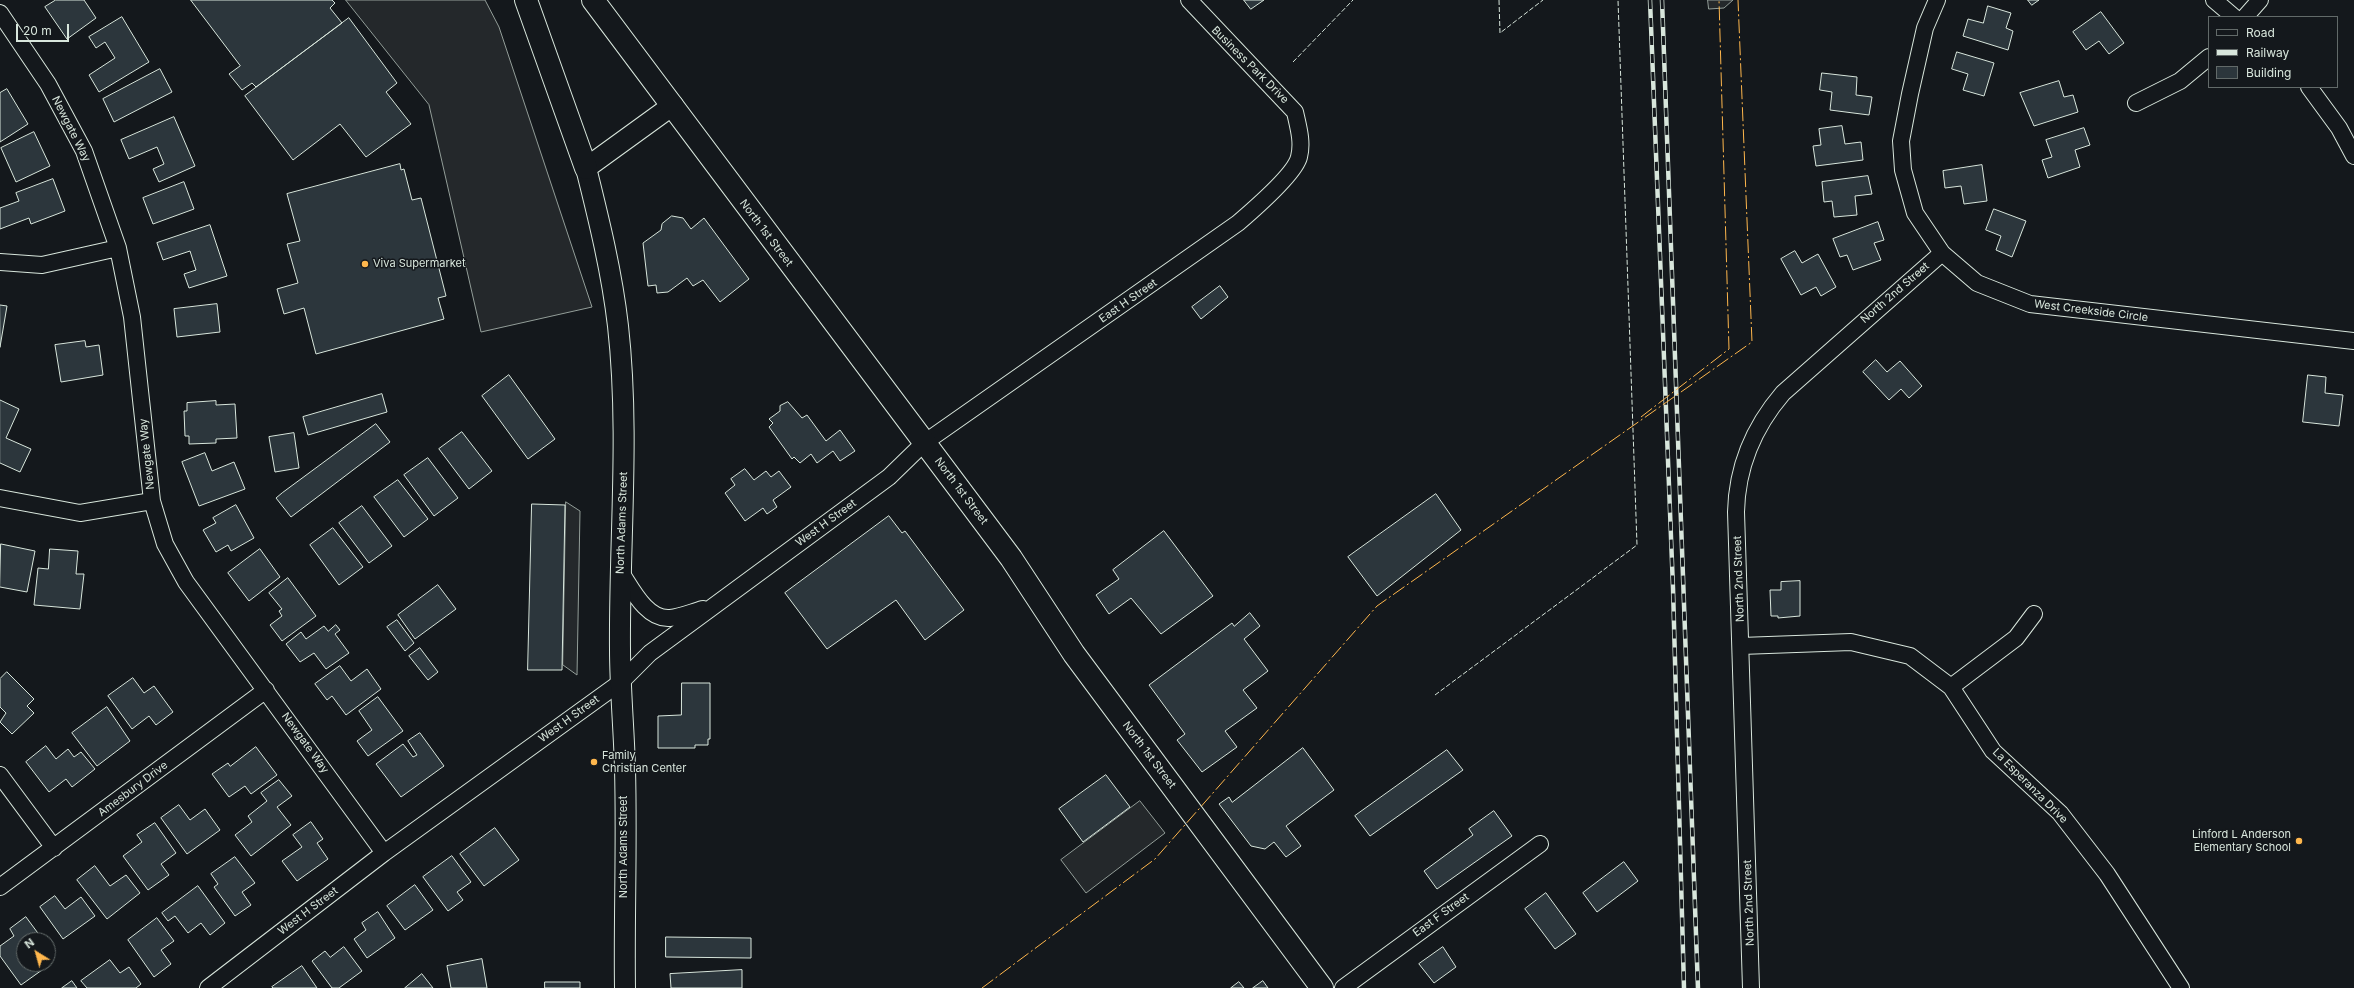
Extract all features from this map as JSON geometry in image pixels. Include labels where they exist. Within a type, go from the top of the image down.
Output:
[{"type":"main road","points":[[526,0],[586,168]]},
{"type":"main road","name":"North 1st Street","points":[[593,0],[1011,558],[1074,654],[1322,988]]},
{"type":"street","name":"Business Park Drive","points":[[1189,0],[1240,56],[1286,101],[1295,112],[1300,135]]},
{"type":"street","name":"West Creekside Circle","points":[[1937,0],[1924,28],[1902,141],[1903,170],[1915,213],[1942,253],[1977,283],[2030,304],[2354,341]]},
{"type":"street","points":[[2214,0],[2233,16]]},
{"type":"street","points":[[2246,16],[2260,0]]},
{"type":"street","name":"Newgate Way","points":[[0,13],[48,84],[84,151],[118,248],[132,317],[152,501],[165,544],[186,582],[384,854]]},
{"type":"street","points":[[2136,103],[2180,81],[2208,58]]},
{"type":"street","points":[[2310,88],[2339,128],[2354,156]]},
{"type":"street","points":[[586,168],[672,105]]},
{"type":"street","name":"East H Street","points":[[924,443],[1238,223],[1274,190],[1299,158],[1300,135]]},
{"type":"street","name":"North Adams Street","points":[[586,168],[603,236],[618,326],[625,485],[620,571],[621,682],[625,770],[625,988]]},
{"type":"street","points":[[0,262],[42,265],[118,248]]},
{"type":"street","name":"North 2nd Street","points":[[1751,988],[1737,498],[1741,468],[1762,421],[1788,389],[1942,253]]},
{"type":"street","name":"West H Street","points":[[208,988],[384,854],[621,682],[650,653],[889,477],[924,443]]},
{"type":"street","points":[[0,498],[80,512],[152,501]]},
{"type":"street","points":[[620,571],[643,604],[658,615],[669,618],[712,606]]},
{"type":"street","points":[[1951,687],[2016,638],[2034,614]]},
{"type":"street","name":"La Esperanza Drive","points":[[1741,646],[1850,642],[1910,656],[1951,687],[1993,751],[2060,813],[2108,874],[2181,988]]},
{"type":"street","name":"Amesbury Drive","points":[[0,888],[266,690]]},
{"type":"street","points":[[0,776],[54,848]]},
{"type":"street","name":"East F Street","points":[[1343,988],[1540,844]]},
{"type":"shaded area","points":[[346,0],[485,0],[499,27],[592,307],[481,332],[429,105]]},
{"type":"shaded area","points":[[1708,0],[1733,0],[1724,8],[1709,9]]},
{"type":"shaded area","points":[[566,502],[580,511],[577,675],[563,665]]},
{"type":"shaded area","points":[[1140,801],[1165,833],[1086,893],[1061,860]]},
{"type":"building","points":[[56,0],[84,0],[96,18],[67,39],[45,7]]},
{"type":"building","points":[[191,0],[332,0],[335,3],[330,8],[342,23],[256,87],[252,83],[242,90],[229,74],[240,66]]},
{"type":"building","points":[[1244,0],[1264,0],[1251,9]]},
{"type":"building","points":[[2028,0],[2039,0],[2032,5]]},
{"type":"building","points":[[1988,6],[2011,13],[2006,28],[2013,31],[2008,50],[1963,36],[1968,19],[1983,23]]},
{"type":"building","points":[[2101,12],[2124,43],[2109,54],[2099,41],[2086,50],[2073,32]]},
{"type":"building","points":[[122,17],[149,62],[99,92],[89,75],[115,58],[105,42],[96,48],[89,37]]},
{"type":"building","points":[[349,18],[397,83],[386,92],[411,124],[366,157],[340,124],[293,160],[245,96]]},
{"type":"building","points":[[1957,52],[1994,63],[1984,96],[1963,90],[1968,74],[1952,69]]},
{"type":"building","points":[[160,69],[172,92],[114,122],[103,99]]},
{"type":"building","points":[[1822,73],[1857,77],[1856,95],[1872,97],[1869,115],[1830,110],[1832,92],[1820,90]]},
{"type":"building","points":[[2059,81],[2064,97],[2073,95],[2078,112],[2034,126],[2020,93]]},
{"type":"building","points":[[7,89],[28,124],[0,142],[0,93]]},
{"type":"building","points":[[174,117],[195,166],[159,182],[153,169],[164,164],[157,147],[129,159],[121,140]]},
{"type":"building","points":[[1842,126],[1845,144],[1861,142],[1863,160],[1816,166],[1813,146],[1821,145],[1819,129]]},
{"type":"building","points":[[2084,128],[2090,145],[2075,150],[2080,167],[2048,178],[2042,160],[2052,157],[2046,140]]},
{"type":"building","points":[[34,132],[50,166],[16,182],[1,148]]},
{"type":"building","name":"Viva Supermarket","points":[[400,164],[401,170],[404,169],[412,200],[421,198],[446,296],[438,298],[444,319],[316,354],[304,308],[284,314],[277,289],[298,283],[287,244],[300,241],[287,194]]},
{"type":"building","points":[[1982,165],[1987,201],[1964,204],[1961,186],[1945,188],[1943,171]]},
{"type":"building","points":[[1868,176],[1872,194],[1855,196],[1857,215],[1834,217],[1832,201],[1824,202],[1822,182]]},
{"type":"building","points":[[53,179],[65,211],[31,224],[29,218],[0,229],[0,208],[19,201],[16,193]]},
{"type":"building","points":[[184,182],[194,209],[153,224],[143,198]]},
{"type":"building","points":[[1994,209],[2026,221],[2012,257],[1996,250],[2001,236],[1986,230]]},
{"type":"building","points":[[672,216],[683,218],[691,229],[704,218],[749,279],[720,302],[703,280],[693,286],[687,278],[668,292],[657,293],[656,285],[648,286],[643,243],[661,230],[662,224]]},
{"type":"building","points":[[1878,222],[1884,240],[1874,243],[1881,260],[1853,270],[1847,255],[1840,257],[1833,239]]},
{"type":"building","points":[[210,225],[227,276],[189,288],[184,274],[196,270],[190,251],[163,260],[157,243]]},
{"type":"building","points":[[1795,251],[1802,263],[1818,254],[1836,287],[1821,296],[1816,287],[1801,295],[1781,259]]},
{"type":"building","points":[[1220,286],[1228,297],[1201,319],[1192,307]]},
{"type":"building","points":[[217,304],[220,332],[177,337],[174,309]]},
{"type":"building","points":[[0,305],[7,306],[0,347]]},
{"type":"building","points":[[85,341],[86,347],[99,345],[103,375],[61,382],[55,345]]},
{"type":"building","points":[[1876,360],[1887,372],[1900,361],[1922,386],[1909,398],[1901,389],[1889,400],[1863,372]]},
{"type":"building","points":[[509,375],[555,439],[528,459],[482,396]]},
{"type":"building","points":[[2308,375],[2326,377],[2325,393],[2343,395],[2339,426],[2303,422]]},
{"type":"building","points":[[382,394],[387,412],[308,435],[303,417]]},
{"type":"building","points":[[0,400],[19,409],[6,438],[31,449],[20,472],[0,463]]},
{"type":"building","points":[[216,401],[216,405],[235,404],[237,438],[216,439],[216,443],[189,444],[189,436],[185,436],[184,411],[187,411],[187,403]]},
{"type":"building","points":[[788,402],[802,418],[807,415],[826,441],[840,430],[855,451],[840,461],[833,451],[817,463],[811,454],[800,463],[794,457],[792,459],[769,427],[773,423],[769,419],[780,411],[780,406]]},
{"type":"building","points":[[376,424],[390,442],[291,517],[276,498]]},
{"type":"building","points":[[462,432],[492,471],[469,489],[439,449]]},
{"type":"building","points":[[294,433],[299,468],[275,472],[269,437]]},
{"type":"building","points":[[205,453],[212,471],[234,462],[245,489],[199,506],[182,462]]},
{"type":"building","points":[[428,458],[458,498],[434,516],[404,475]]},
{"type":"building","points":[[745,469],[754,480],[766,471],[771,477],[779,471],[791,487],[773,500],[777,507],[767,514],[763,508],[745,521],[725,493],[735,485],[731,479]]},
{"type":"building","points":[[398,480],[428,519],[404,537],[374,497]]},
{"type":"building","points":[[1436,494],[1461,530],[1377,596],[1348,557]]},
{"type":"building","points":[[532,504],[565,505],[562,670],[528,670]]},
{"type":"building","points":[[236,505],[254,538],[231,551],[228,545],[216,552],[203,530],[216,523],[213,518]]},
{"type":"building","points":[[362,506],[392,546],[369,563],[339,523]]},
{"type":"building","points":[[889,516],[902,533],[905,531],[964,610],[925,640],[896,600],[827,649],[785,593]]},
{"type":"building","points":[[333,528],[363,567],[339,585],[310,545]]},
{"type":"building","points":[[1164,531],[1213,596],[1161,634],[1131,598],[1109,614],[1096,595],[1119,579],[1113,570]]},
{"type":"building","points":[[1,544],[35,551],[27,592],[0,587]]},
{"type":"building","points":[[50,549],[78,551],[76,574],[84,574],[80,609],[34,605],[38,568],[48,569]]},
{"type":"building","points":[[260,549],[280,577],[249,601],[228,573]]},
{"type":"building","points":[[288,578],[316,616],[282,641],[270,625],[282,616],[279,611],[282,609],[269,593]]},
{"type":"building","points":[[1800,581],[1800,616],[1778,618],[1778,616],[1771,616],[1770,590],[1781,590],[1781,582]]},
{"type":"building","points":[[438,585],[456,609],[415,639],[398,615]]},
{"type":"building","points":[[1250,613],[1260,626],[1244,639],[1268,671],[1243,690],[1257,708],[1225,731],[1237,747],[1202,772],[1177,740],[1185,734],[1149,685],[1232,623],[1234,626]]},
{"type":"building","points":[[397,620],[414,643],[405,651],[387,627]]},
{"type":"building","points":[[336,625],[340,630],[335,634],[349,653],[326,669],[314,653],[300,662],[286,644],[301,632],[306,639],[324,626],[328,631]]},
{"type":"building","points":[[420,648],[438,672],[428,680],[409,656]]},
{"type":"building","points":[[340,666],[351,681],[367,669],[381,689],[346,715],[332,696],[327,700],[315,684]]},
{"type":"building","points":[[7,672],[34,699],[27,706],[34,713],[12,734],[0,722],[6,713],[0,707],[0,679]]},
{"type":"building","points":[[133,678],[144,693],[154,686],[173,712],[156,725],[149,716],[132,729],[108,696]]},
{"type":"building","points":[[682,683],[710,683],[710,739],[708,739],[708,745],[695,745],[695,748],[658,748],[658,716],[681,715]]},
{"type":"building","points":[[378,697],[403,731],[368,756],[357,741],[372,730],[359,711]]},
{"type":"building","points":[[107,707],[130,741],[97,766],[72,733]]},
{"type":"building","points":[[420,733],[444,766],[401,797],[376,764],[403,744],[413,757],[417,755],[408,741]]},
{"type":"building","points":[[46,746],[56,759],[68,749],[74,757],[81,752],[95,769],[72,787],[66,779],[49,792],[26,762]]},
{"type":"building","points":[[256,747],[277,775],[251,794],[245,786],[229,797],[212,774],[228,763],[230,766]]},
{"type":"building","points":[[1303,748],[1334,790],[1286,826],[1301,846],[1286,857],[1274,842],[1265,849],[1251,846],[1219,804],[1229,797],[1232,802]]},
{"type":"building","points":[[1447,750],[1463,770],[1370,836],[1355,816]]},
{"type":"building","points":[[1106,775],[1130,807],[1083,842],[1059,809]]},
{"type":"building","points":[[279,780],[292,796],[277,807],[291,825],[251,856],[235,835],[252,822],[248,816],[267,801],[261,793]]},
{"type":"building","points":[[179,805],[190,820],[205,809],[220,830],[187,854],[161,818]]},
{"type":"building","points":[[1494,811],[1512,836],[1437,889],[1424,871],[1473,835],[1469,829]]},
{"type":"building","points":[[311,822],[323,839],[317,843],[328,859],[297,881],[282,861],[302,847],[293,835]]},
{"type":"building","points":[[155,823],[176,853],[161,864],[169,875],[148,890],[123,856],[142,842],[137,835]]},
{"type":"building","points":[[495,828],[519,860],[484,886],[460,854]]},
{"type":"building","points":[[452,856],[471,882],[457,892],[463,900],[448,911],[423,877]]},
{"type":"building","points":[[235,857],[255,883],[242,892],[251,905],[235,916],[214,887],[218,884],[211,874]]},
{"type":"building","points":[[1624,862],[1638,881],[1597,912],[1583,893]]},
{"type":"building","points":[[95,866],[110,886],[126,875],[140,893],[107,919],[77,880]]},
{"type":"building","points":[[415,885],[433,910],[405,930],[387,906]]},
{"type":"building","points":[[198,886],[225,923],[210,935],[201,923],[188,933],[175,916],[168,921],[162,913]]},
{"type":"building","points":[[1546,893],[1576,934],[1555,949],[1525,909]]},
{"type":"building","points":[[55,896],[65,909],[81,897],[95,916],[63,939],[40,907]]},
{"type":"building","points":[[378,912],[395,938],[367,958],[354,939],[366,930],[362,923]]},
{"type":"building","points":[[26,917],[37,932],[16,932],[16,972],[39,972],[21,985],[0,956],[0,946],[14,936],[10,929]]},
{"type":"building","points":[[157,918],[174,941],[161,950],[171,964],[154,977],[128,940]]},
{"type":"building","points":[[666,937],[751,938],[751,958],[666,957]]},
{"type":"building","points":[[344,947],[362,971],[339,988],[332,988],[312,961],[325,951],[330,957]]},
{"type":"building","points":[[1443,947],[1456,967],[1434,983],[1419,964]]},
{"type":"building","points":[[482,959],[487,988],[451,988],[447,966]]},
{"type":"building","points":[[110,960],[120,973],[129,967],[141,984],[136,988],[87,988],[81,981]]},
{"type":"building","points":[[302,966],[317,988],[272,987]]},
{"type":"building","points":[[742,970],[742,988],[671,988],[670,974]]},
{"type":"building","points":[[422,974],[433,988],[405,988]]},
{"type":"building","points":[[72,981],[77,988],[62,988]]},
{"type":"building","points":[[1263,981],[1268,988],[1253,988]]},
{"type":"building","points":[[545,982],[580,982],[580,988],[545,988]]},
{"type":"building","points":[[1239,982],[1244,988],[1231,988]]},
{"type":"railway","points":[[1650,0],[1673,588],[1684,988]]},
{"type":"railway","points":[[1662,0],[1698,988]]},
{"type":"fence","points":[[1293,62],[1353,0]]},
{"type":"fence","points":[[1499,0],[1500,33],[1543,0]]},
{"type":"fence","points":[[1435,695],[1637,545],[1618,0]]},
{"type":"power","points":[[1641,417],[1729,349],[1719,0]]},
{"type":"power","points":[[982,988],[1155,859],[1377,606],[1752,342],[1738,0]]},
{"type":"place","name":"Viva Supermarket","points":[[365,264]]},
{"type":"place","name":"Family Christian Center","points":[[594,762]]},
{"type":"place","name":"Linford L Anderson Elementary School","points":[[2299,841]]}]
